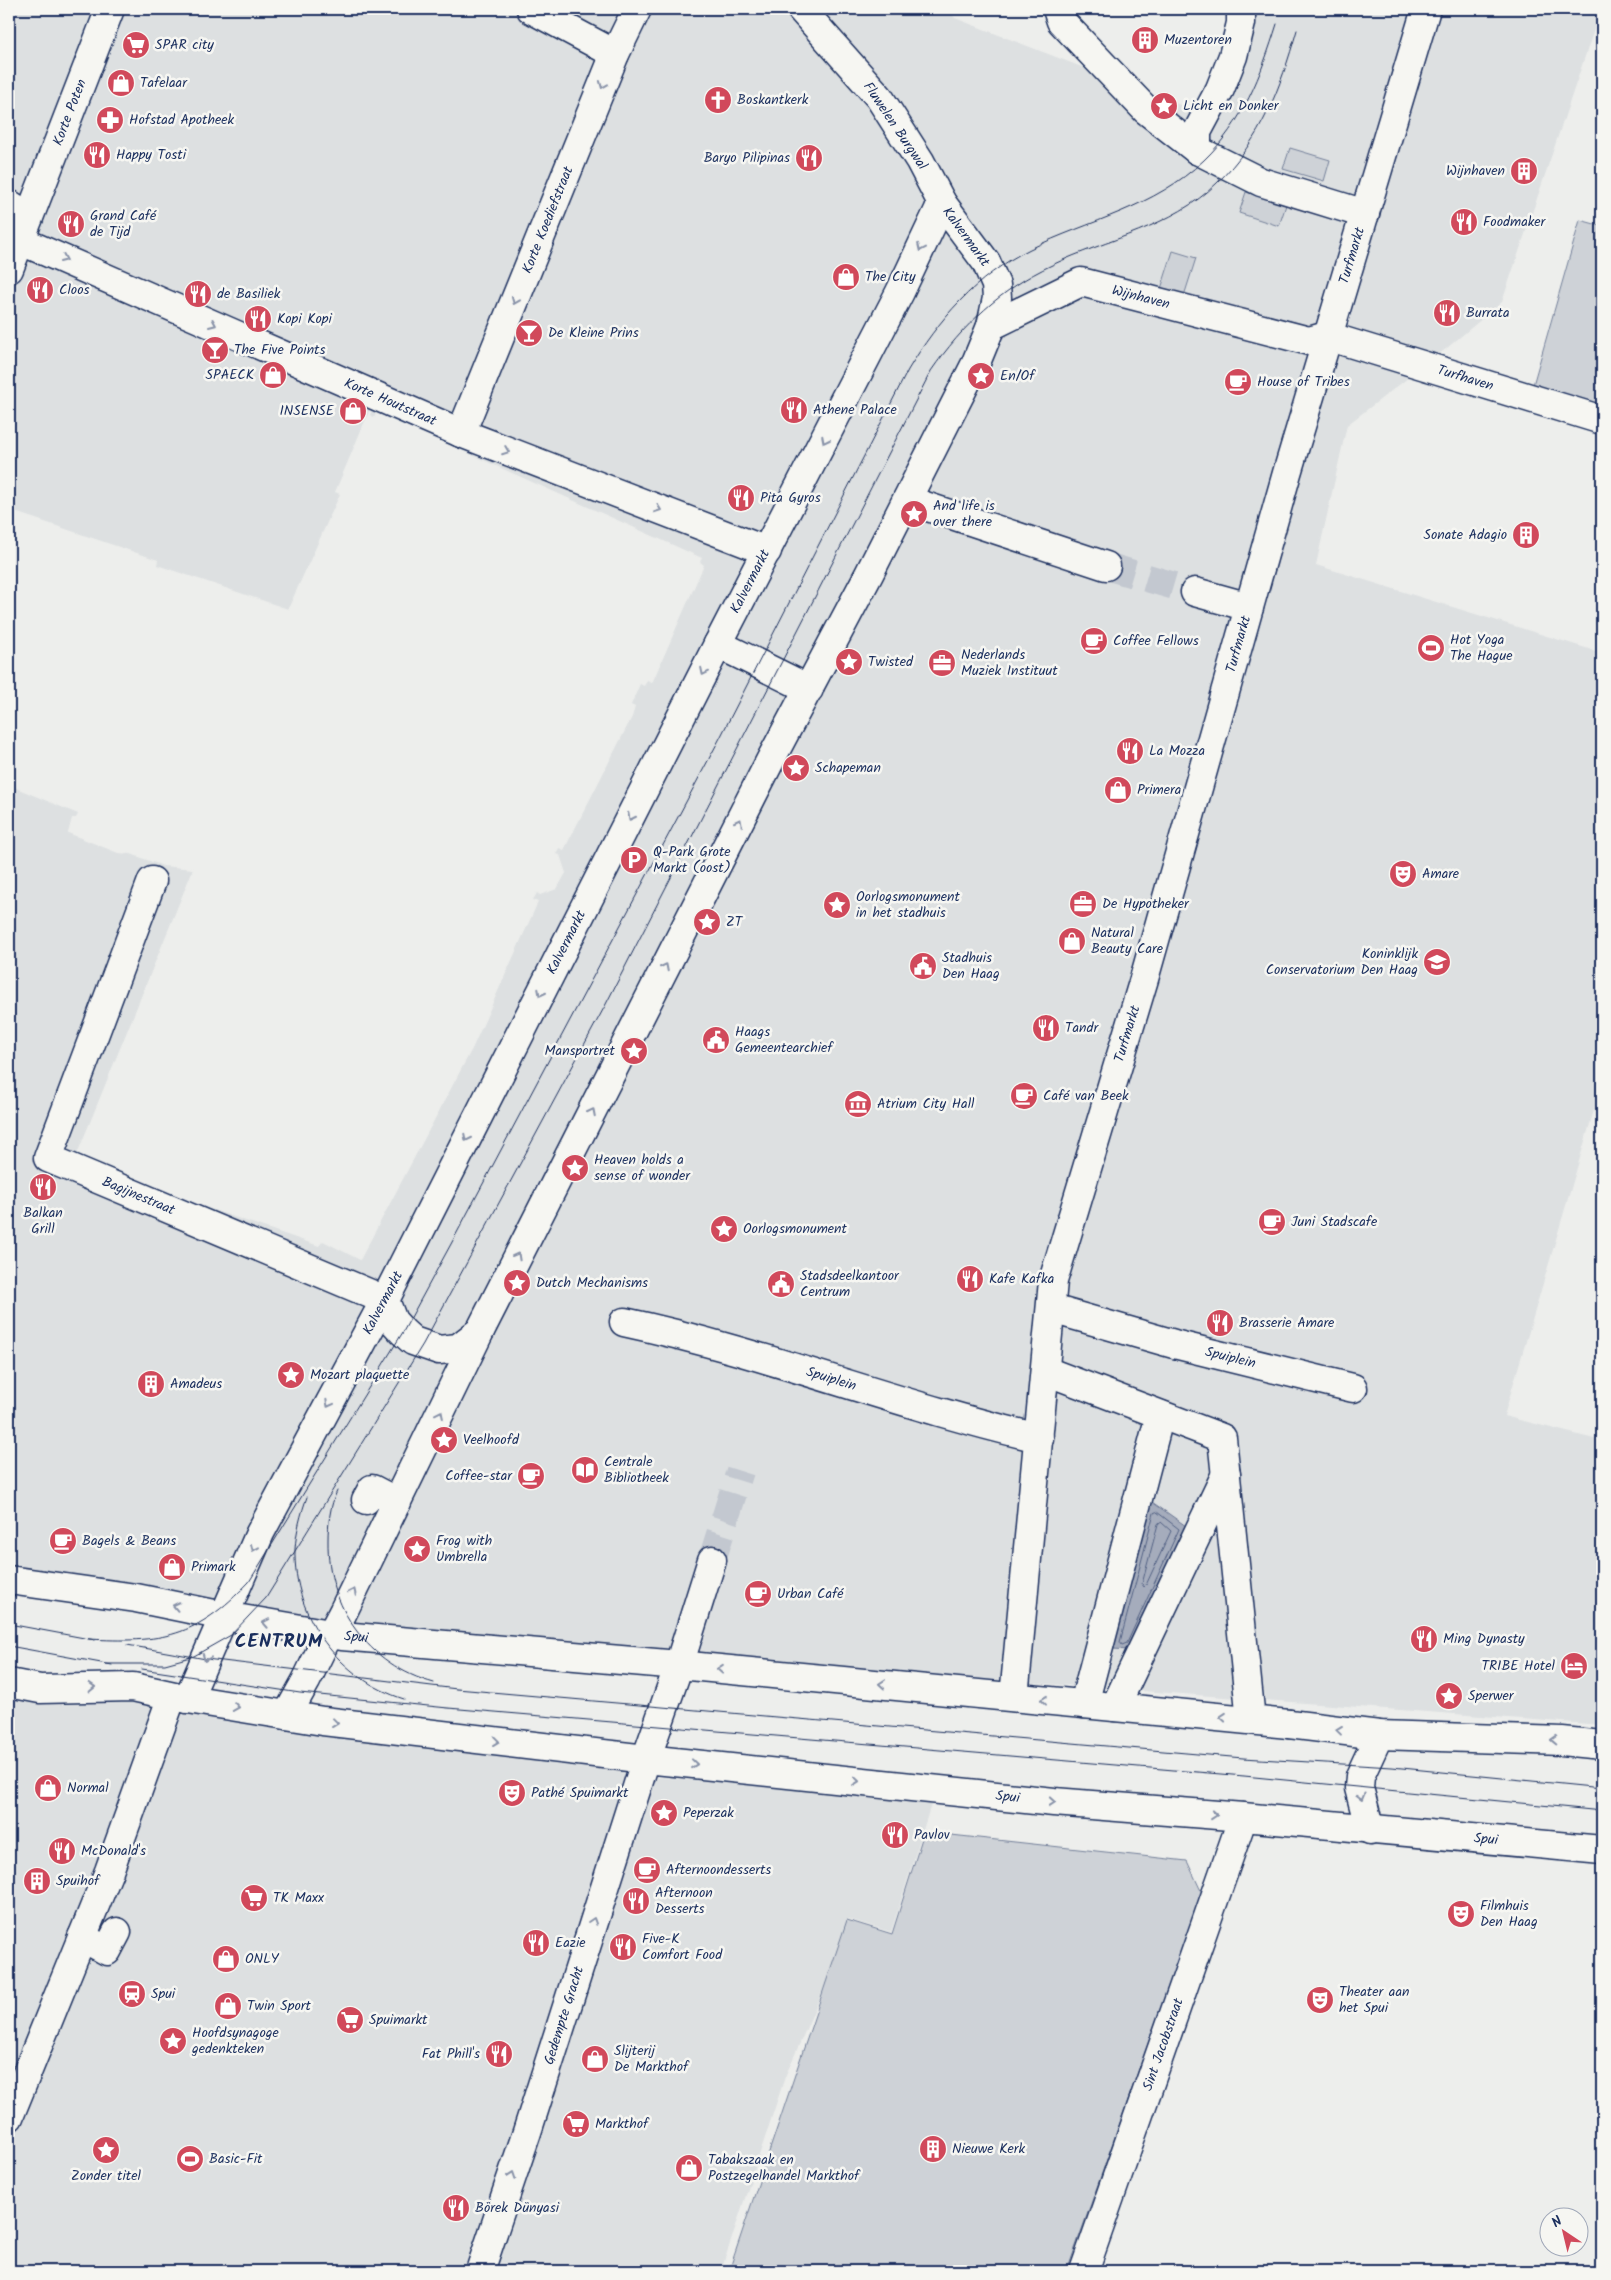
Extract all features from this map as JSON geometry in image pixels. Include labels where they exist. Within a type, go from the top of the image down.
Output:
[{"type":"street","name":"Korte Poten","points":[[9,269],[19,220],[110,9]]},
{"type":"street","points":[[531,9],[615,54]]},
{"type":"street","name":"Korte Koediefstraat","points":[[461,433],[615,54],[637,9]]},
{"type":"street","name":"Fluwelen Burgwal","points":[[801,9],[879,97],[920,160],[942,203]]},
{"type":"street","points":[[1057,9],[1061,21],[1146,110],[1197,150],[1260,182],[1365,214]]},
{"type":"street","points":[[1197,150],[1197,132],[1220,89],[1233,56],[1241,23],[1241,9]]},
{"type":"street","name":"Turfmarkt","points":[[1052,1309],[1053,1282],[1147,970],[1248,607],[1327,336],[1426,9]]},
{"type":"street","name":"Kalvermarkt","points":[[9,2117],[180,1698],[224,1616],[260,1533],[385,1300],[718,644],[900,292],[942,203],[986,262],[996,285],[997,298],[991,326],[975,365],[480,1331],[331,1635],[325,1642],[287,1715]]},
{"type":"street","name":"Korte Houtstraat","points":[[19,220],[461,433],[767,552]]},
{"type":"street","name":"Wijnhaven","points":[[991,326],[1081,282],[1308,341],[1327,336]]},
{"type":"street","name":"Turfhaven","points":[[1327,336],[1602,420]]},
{"type":"street","points":[[907,500],[1106,566]]},
{"type":"street","points":[[1196,592],[1248,607]]},
{"type":"street","points":[[718,644],[809,689]]},
{"type":"street","name":"Bagijnestraat","points":[[152,881],[48,1158],[385,1300]]},
{"type":"street","points":[[385,1300],[393,1321],[403,1332],[413,1341],[439,1350],[458,1348],[480,1331]]},
{"type":"street","points":[[1014,1697],[1052,1309]]},
{"type":"street","name":"Spuiplein","points":[[1052,1309],[1174,1344],[1353,1388]]},
{"type":"street","name":"Spuiplein","points":[[624,1322],[686,1335],[972,1422],[1039,1438]]},
{"type":"street","points":[[1046,1371],[1222,1438],[1251,1720]]},
{"type":"street","points":[[1084,1704],[1160,1415]]},
{"type":"street","points":[[1115,1707],[1226,1474]]},
{"type":"street","points":[[366,1500],[372,1489],[397,1502]]},
{"type":"street","points":[[646,1759],[679,1665],[712,1560]]},
{"type":"street","name":"Spui","points":[[9,1580],[136,1598],[331,1635],[679,1665],[1251,1720],[1379,1735],[1562,1741],[1602,1745]]},
{"type":"street","name":"Spui","points":[[9,1683],[48,1682],[118,1686],[322,1721],[646,1759],[1054,1802],[1243,1817],[1602,1850]]},
{"type":"street","points":[[1370,1830],[1359,1788],[1360,1776],[1379,1735]]},
{"type":"street","name":"Gedempte Gracht","points":[[480,2271],[527,2132],[646,1759]]},
{"type":"street","name":"Sint Jacobstraat","points":[[1084,2271],[1243,1817]]},
{"type":"street","points":[[82,1937],[107,1951],[117,1932]]},
{"type":"shaded area","points":[[9,9],[948,9],[955,18],[1206,115],[1238,9],[1601,9],[1502,302],[1447,348],[1347,425],[1316,565],[1602,653],[1602,1083],[1504,1416],[1602,1441],[1602,1725],[615,1652],[241,1613],[9,1577],[9,785],[78,814],[76,818],[72,818],[68,833],[118,853],[131,854],[163,866],[193,869],[75,1159],[129,1181],[319,1246],[323,1241],[360,1260],[473,1047],[538,902],[533,900],[537,893],[540,895],[557,889],[566,873],[560,855],[556,854],[559,848],[564,850],[632,717],[635,707],[631,705],[640,684],[644,686],[647,681],[652,683],[704,565],[700,562],[702,558],[376,412],[374,417],[370,415],[372,410],[370,409],[335,492],[340,494],[288,609],[157,565],[158,560],[9,510]]},
{"type":"shaded area","points":[[1290,148],[1330,160],[1324,181],[1283,169]]},
{"type":"shaded area","points":[[1246,192],[1286,205],[1279,226],[1239,213]]},
{"type":"shaded area","points":[[1580,220],[1602,226],[1602,406],[1533,385]]},
{"type":"shaded area","points":[[1173,251],[1196,258],[1183,299],[1160,292]]},
{"type":"shaded area","points":[[9,1682],[315,1725],[653,1777],[934,1795],[891,1932],[848,1919],[831,1972],[785,2077],[721,2271],[9,2271]]},
{"type":"shaded area","name":"Nieuwe Kerk","points":[[924,1832],[1187,1861],[1202,1893],[1067,2271],[729,2271],[847,1920],[892,1934]]},
{"type":"water","points":[[1152,1502],[1186,1526],[1129,1650],[1113,1649]]},
{"type":"tunnel","points":[[1106,566],[1195,592]]},
{"type":"tunnel","points":[[712,1560],[740,1471]]},
{"type":"tram line","points":[[88,1639],[137,1640],[176,1633],[194,1626],[212,1615],[230,1601],[249,1582],[403,1332],[451,1244],[720,738],[908,370],[946,317],[960,301],[992,272],[1030,249],[1143,202],[1185,176],[1204,160],[1218,146],[1240,114],[1257,80],[1277,24]]},
{"type":"tram line","points":[[106,1664],[165,1664],[194,1656],[231,1635],[266,1598],[423,1344],[605,1006],[931,371],[943,354],[984,310],[1016,285],[1052,265],[1139,231],[1180,211],[1200,198],[1217,183],[1246,149],[1268,112],[1284,73],[1297,30]]},
{"type":"tram line","points":[[337,1491],[330,1515],[328,1540],[330,1565],[335,1588],[344,1610],[356,1630],[371,1648],[389,1662],[410,1674],[434,1683]]},
{"type":"tram line","points":[[307,1497],[299,1523],[295,1549],[296,1574],[302,1599],[312,1622],[325,1642],[341,1661],[360,1677],[381,1690],[404,1699]]},
{"type":"tram line","points":[[9,1624],[95,1640]]},
{"type":"tram line","points":[[127,1645],[206,1659],[457,1689],[1243,1758],[1392,1767],[1602,1788]]},
{"type":"tram line","points":[[9,1646],[112,1665]]},
{"type":"tram line","points":[[142,1669],[300,1693],[448,1708],[1244,1776],[1602,1811]]},
{"type":"place","name":"Muzentoren","points":[[1145,40]]},
{"type":"place","name":"SPAR city","points":[[136,45]]},
{"type":"place","name":"Tafelaar","points":[[121,83]]},
{"type":"place","name":"Boskantkerk","points":[[718,100]]},
{"type":"place","name":"Licht en Donker","points":[[1164,106]]},
{"type":"place","name":"Hofstad Apotheek","points":[[110,120]]},
{"type":"place","name":"Happy Tosti","points":[[97,155]]},
{"type":"place","name":"Baryo Pilipinas","points":[[809,158]]},
{"type":"place","name":"Wijnhaven","points":[[1524,171]]},
{"type":"place","name":"Foodmaker","points":[[1464,222]]},
{"type":"place","name":"Grand Café de Tijd","points":[[71,224]]},
{"type":"place","name":"The City","points":[[846,277]]},
{"type":"place","name":"Cloos","points":[[40,290]]},
{"type":"place","name":"de Basiliek","points":[[198,294]]},
{"type":"place","name":"Burrata","points":[[1447,313]]},
{"type":"place","name":"Kopi Kopi","points":[[258,319]]},
{"type":"place","name":"De Kleine Prins","points":[[529,333]]},
{"type":"place","name":"The Five Points","points":[[215,350]]},
{"type":"place","name":"SPAECK","points":[[273,375]]},
{"type":"place","name":"En/Of","points":[[981,376]]},
{"type":"place","name":"House of Tribes","points":[[1238,382]]},
{"type":"place","name":"Athene Palace","points":[[794,410]]},
{"type":"place","name":"INSENSE","points":[[353,411]]},
{"type":"place","name":"Pita Gyros","points":[[741,498]]},
{"type":"place","name":"And life is over there","points":[[914,514]]},
{"type":"place","name":"Sonate Adagio","points":[[1526,535]]},
{"type":"place","name":"Coffee Fellows","points":[[1094,641]]},
{"type":"place","name":"Hot Yoga The Hague","points":[[1431,648]]},
{"type":"place","name":"Twisted","points":[[849,662]]},
{"type":"place","name":"Nederlands Muziek Instituut","points":[[942,663]]},
{"type":"place","name":"La Mozza","points":[[1130,751]]},
{"type":"place","name":"Schapeman","points":[[796,768]]},
{"type":"place","name":"Primera","points":[[1118,790]]},
{"type":"place","name":"Q-Park Grote Markt (oost)","points":[[634,860]]},
{"type":"place","name":"Amare","points":[[1403,874]]},
{"type":"place","name":"De Hypotheker","points":[[1083,904]]},
{"type":"place","name":"Oorlogsmonument in het stadhuis","points":[[837,905]]},
{"type":"place","name":"ZT","points":[[707,922]]},
{"type":"place","name":"Natural Beauty Care","points":[[1072,941]]},
{"type":"place","name":"Koninklijk Conservatorium Den Haag","points":[[1437,962]]},
{"type":"place","name":"Stadhuis Den Haag","points":[[923,966]]},
{"type":"place","name":"Tandr","points":[[1046,1028]]},
{"type":"place","name":"Haags Gemeentearchief","points":[[716,1040]]},
{"type":"place","name":"Mansportret","points":[[634,1051]]},
{"type":"place","name":"Café van Beek","points":[[1024,1096]]},
{"type":"place","name":"Atrium City Hall","points":[[858,1104]]},
{"type":"place","name":"Heaven holds a sense of wonder","points":[[575,1168]]},
{"type":"place","name":"Balkan Grill","points":[[43,1187]]},
{"type":"place","name":"Juni Stadscafe","points":[[1272,1222]]},
{"type":"place","name":"Oorlogsmonument","points":[[724,1229]]},
{"type":"place","name":"Kafe Kafka","points":[[970,1279]]},
{"type":"place","name":"Dutch Mechanisms","points":[[517,1283]]},
{"type":"place","name":"Stadsdeelkantoor Centrum","points":[[781,1284]]},
{"type":"place","name":"Brasserie Amare","points":[[1220,1323]]},
{"type":"place","name":"Mozart plaquette","points":[[291,1375]]},
{"type":"place","name":"Amadeus","points":[[151,1384]]},
{"type":"place","name":"Veelhoofd","points":[[444,1440]]},
{"type":"place","name":"Centrale Bibliotheek","points":[[585,1470]]},
{"type":"place","name":"Coffee-star","points":[[531,1476]]},
{"type":"place","name":"Bagels & Beans","points":[[63,1541]]},
{"type":"place","name":"Frog with Umbrella","points":[[417,1549]]},
{"type":"place","name":"Primark","points":[[172,1567]]},
{"type":"place","name":"Urban Café","points":[[758,1594]]},
{"type":"place","name":"Ming Dynasty","points":[[1424,1639]]},
{"type":"place","name":"TRIBE Hotel","points":[[1574,1666]]},
{"type":"place","name":"Sperwer","points":[[1449,1696]]},
{"type":"place","name":"Normal","points":[[48,1788]]},
{"type":"place","name":"Pathé Spuimarkt","points":[[512,1793]]},
{"type":"place","name":"Peperzak","points":[[664,1813]]},
{"type":"place","name":"Pavlov","points":[[895,1835]]},
{"type":"place","name":"McDonald's","points":[[62,1851]]},
{"type":"place","name":"Afternoondesserts","points":[[647,1870]]},
{"type":"place","name":"Spuihof","points":[[37,1881]]},
{"type":"place","name":"TK Maxx","points":[[254,1898]]},
{"type":"place","name":"Afternoon Desserts","points":[[636,1901]]},
{"type":"place","name":"Filmhuis Den Haag","points":[[1461,1914]]},
{"type":"place","name":"Eazie","points":[[536,1943]]},
{"type":"place","name":"Five-K Comfort Food","points":[[623,1947]]},
{"type":"place","name":"ONLY","points":[[226,1959]]},
{"type":"place","name":"Spui","points":[[132,1994]]},
{"type":"place","name":"Theater aan het Spui","points":[[1320,2000]]},
{"type":"place","name":"Twin Sport","points":[[228,2006]]},
{"type":"place","name":"Spuimarkt","points":[[350,2020]]},
{"type":"place","name":"Hoofdsynagoge gedenkteken","points":[[173,2041]]},
{"type":"place","name":"Fat Phill's","points":[[499,2054]]},
{"type":"place","name":"Slijterij De Markthof","points":[[595,2059]]},
{"type":"place","name":"Markthof","points":[[576,2124]]},
{"type":"place","name":"Nieuwe Kerk","points":[[933,2149]]},
{"type":"place","name":"Zonder titel","points":[[106,2150]]},
{"type":"place","name":"Basic-Fit","points":[[190,2159]]},
{"type":"place","name":"Tabakszaak en Postzegelhandel Markthof","points":[[689,2168]]},
{"type":"place","name":"Börek Dünyasi","points":[[456,2208]]},
{"type":"district","name":"CENTRUM","points":[[279,1642]]}]
